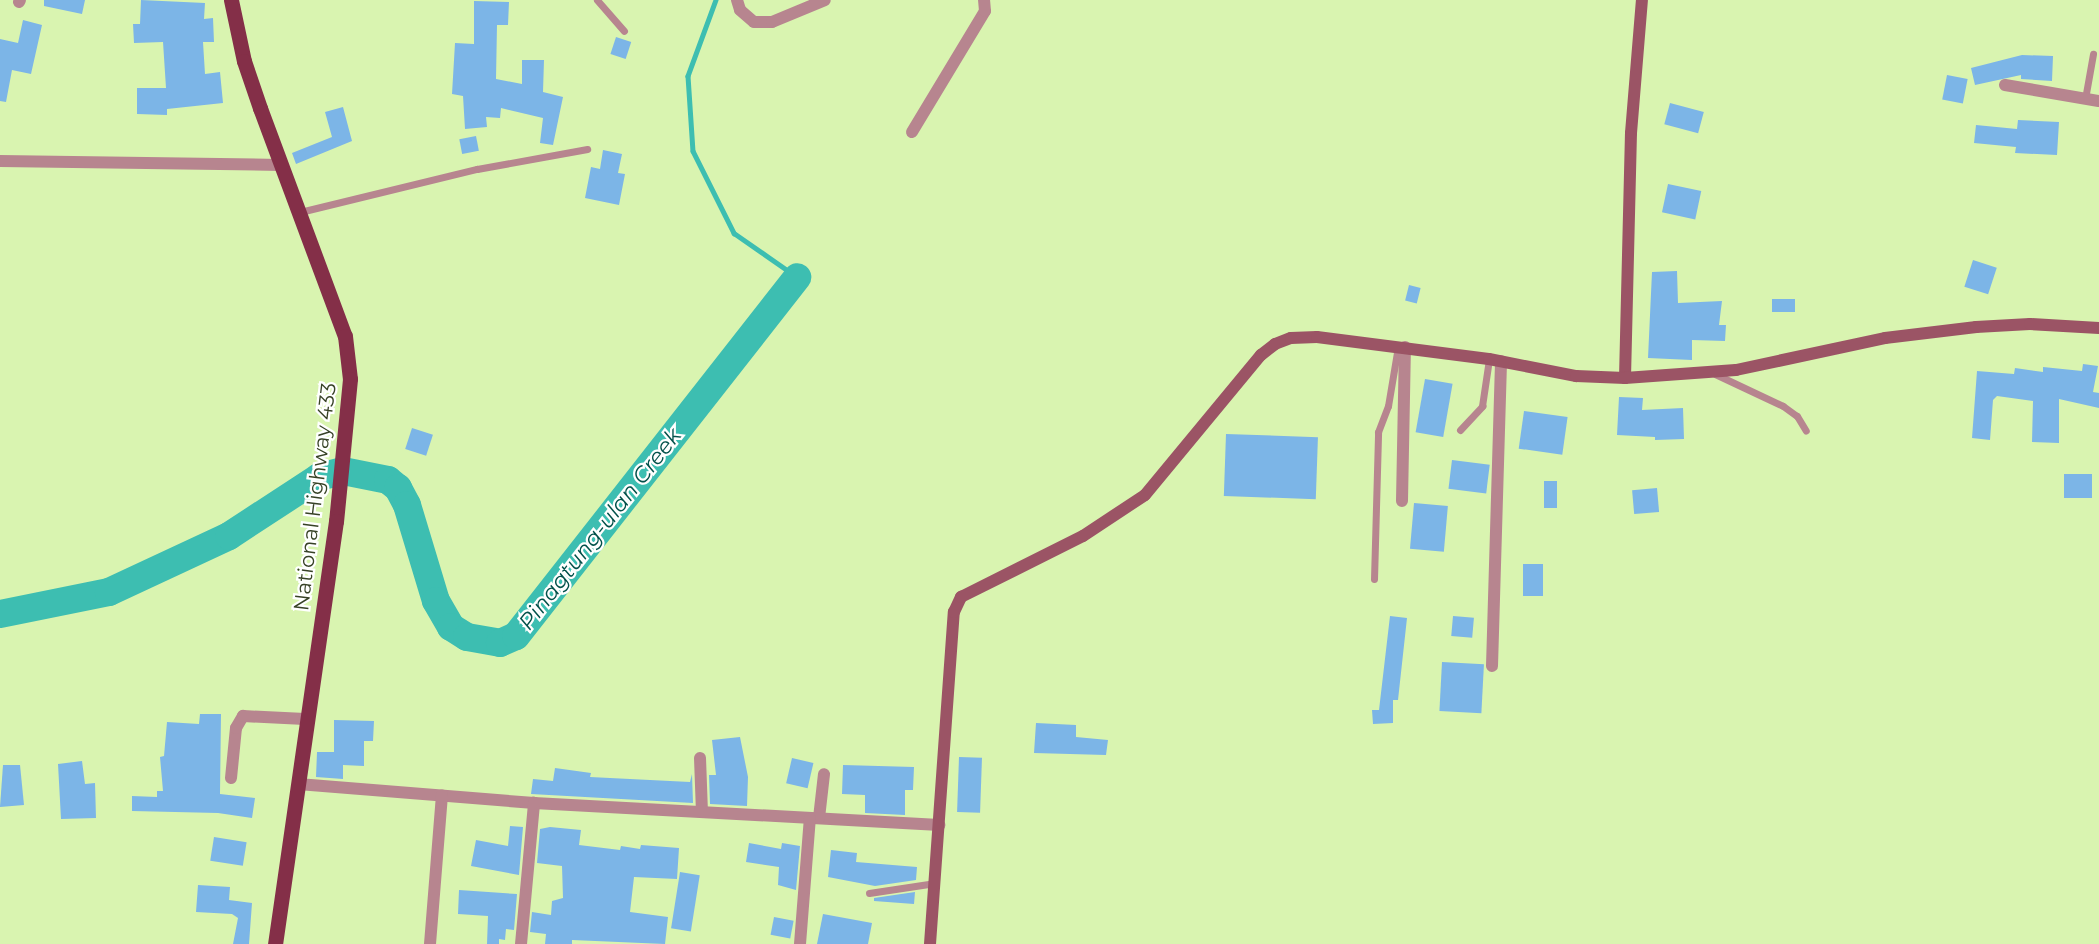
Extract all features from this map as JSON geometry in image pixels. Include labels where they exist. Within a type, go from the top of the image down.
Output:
[{"type":"main road","name":"National Highway 433","points":[[231,0],[244,61],[345,336],[350,380],[349,421],[336,521],[305,719],[275,944]]},
{"type":"street","points":[[737,0],[741,10],[754,22],[772,22],[825,0]]},
{"type":"street","points":[[912,132],[985,11],[984,0]]},
{"type":"street","points":[[1625,378],[1631,133],[1642,0]]},
{"type":"street","points":[[2004,85],[2099,101]]},
{"type":"street","points":[[0,161],[281,165]]},
{"type":"street","points":[[930,944],[954,612],[962,597],[1083,536],[1145,495],[1275,344],[1291,338],[1317,337],[1401,346],[1495,360],[1576,376],[1625,378],[1713,373],[1830,353],[1886,338],[1976,327],[2030,324],[2099,328]]},
{"type":"street","points":[[1401,346],[1402,501]]},
{"type":"street","points":[[1491,666],[1495,360]]},
{"type":"street","points":[[231,778],[236,728],[243,716],[305,719]]},
{"type":"street","points":[[700,758],[702,812]]},
{"type":"street","points":[[800,944],[814,818],[824,774]]},
{"type":"street","points":[[298,784],[534,803],[939,825]]},
{"type":"street","points":[[430,944],[442,795]]},
{"type":"street","points":[[521,944],[534,803]]},
{"type":"lane","points":[[597,0],[624,31]]},
{"type":"lane","points":[[2085,99],[2093,54]]},
{"type":"lane","points":[[300,212],[477,169],[586,149]]},
{"type":"lane","points":[[1374,579],[1378,432],[1388,406],[1401,346]]},
{"type":"lane","points":[[1460,430],[1482,406],[1495,360]]},
{"type":"lane","points":[[1713,373],[1783,405],[1797,416],[1806,431]]},
{"type":"lane","points":[[869,893],[935,883]]},
{"type":"building","points":[[44,0],[85,0],[82,14],[44,6]]},
{"type":"building","points":[[141,0],[205,3],[204,19],[213,18],[214,42],[203,42],[205,74],[220,72],[223,103],[167,109],[167,115],[137,114],[137,88],[166,88],[163,42],[134,43],[133,24],[140,24]]},
{"type":"building","points":[[474,1],[509,2],[508,25],[497,25],[496,79],[522,84],[522,60],[544,60],[543,92],[563,97],[553,145],[540,143],[543,118],[501,108],[500,118],[486,117],[487,127],[465,129],[463,96],[452,94],[455,43],[474,44]]},
{"type":"building","points":[[23,20],[42,25],[31,74],[12,70],[6,102],[0,101],[0,39],[18,43]]},
{"type":"building","points":[[616,37],[631,42],[626,59],[610,54]]},
{"type":"building","points":[[2022,55],[2053,56],[2052,81],[2021,79],[2021,75],[1975,85],[1971,68]]},
{"type":"building","points":[[1947,75],[1968,79],[1963,104],[1942,100]]},
{"type":"building","points":[[1670,103],[1704,112],[1698,133],[1664,124]]},
{"type":"building","points":[[343,107],[352,141],[296,164],[292,153],[332,137],[325,112]]},
{"type":"building","points":[[2018,120],[2059,122],[2057,155],[2015,153],[2016,147],[1974,143],[1976,125],[2017,129]]},
{"type":"building","points":[[476,136],[479,151],[462,154],[459,139]]},
{"type":"building","points":[[603,150],[622,154],[618,173],[625,174],[619,205],[585,198],[591,167],[600,169]]},
{"type":"building","points":[[1668,184],[1701,191],[1695,219],[1662,212]]},
{"type":"building","points":[[1973,260],[1997,268],[1988,294],[1964,287]]},
{"type":"building","points":[[1677,271],[1678,303],[1722,301],[1719,325],[1726,325],[1725,341],[1692,340],[1692,360],[1648,358],[1652,272]]},
{"type":"building","points":[[1409,285],[1421,288],[1417,303],[1405,301]]},
{"type":"building","points":[[1772,299],[1795,299],[1795,312],[1772,312]]},
{"type":"building","points":[[2083,364],[2098,366],[2093,392],[2099,393],[2099,408],[2059,399],[2059,443],[2032,442],[2033,401],[1997,396],[1993,400],[1990,440],[1972,438],[1977,371],[2014,374],[2015,368],[2043,372],[2043,367],[2082,371]]},
{"type":"building","points":[[1425,379],[1453,384],[1443,437],[1416,432]]},
{"type":"building","points":[[1619,397],[1643,398],[1642,410],[1683,408],[1684,439],[1655,440],[1655,437],[1617,435]]},
{"type":"building","points":[[1524,411],[1568,417],[1562,455],[1519,449]]},
{"type":"building","points":[[412,428],[433,435],[426,456],[405,449]]},
{"type":"building","points":[[1226,434],[1318,437],[1316,499],[1224,496]]},
{"type":"building","points":[[1452,460],[1490,465],[1486,493],[1448,489]]},
{"type":"building","points":[[2064,474],[2092,474],[2092,498],[2064,498]]},
{"type":"building","points":[[1544,481],[1557,481],[1557,508],[1544,508]]},
{"type":"building","points":[[1657,488],[1659,512],[1634,514],[1632,490]]},
{"type":"building","points":[[1414,503],[1448,506],[1444,552],[1410,549]]},
{"type":"building","points":[[1523,564],[1543,564],[1543,596],[1523,596]]},
{"type":"building","points":[[1390,616],[1407,618],[1398,700],[1393,700],[1393,723],[1373,724],[1372,710],[1379,710]]},
{"type":"building","points":[[1453,616],[1474,618],[1472,638],[1451,636]]},
{"type":"building","points":[[1442,662],[1484,664],[1481,713],[1439,711]]},
{"type":"building","points":[[200,714],[221,714],[220,794],[255,798],[252,818],[218,813],[132,811],[132,796],[157,797],[157,791],[163,791],[160,757],[164,756],[167,722],[199,724]]},
{"type":"building","points":[[334,720],[374,721],[373,741],[364,741],[364,766],[343,765],[343,779],[316,777],[317,752],[334,752]]},
{"type":"building","points":[[1036,723],[1076,725],[1076,737],[1108,740],[1106,755],[1034,753]]},
{"type":"building","points":[[740,737],[748,777],[747,806],[710,804],[709,775],[716,775],[712,740]]},
{"type":"building","points":[[959,757],[982,758],[980,813],[957,812]]},
{"type":"building","points":[[792,758],[813,763],[808,788],[786,783]]},
{"type":"building","points":[[82,761],[85,784],[95,783],[96,818],[61,819],[58,764]]},
{"type":"building","points":[[3,765],[20,765],[24,805],[0,807]]},
{"type":"building","points":[[843,765],[914,767],[913,790],[905,790],[905,815],[865,813],[865,795],[842,794]]},
{"type":"building","points":[[555,768],[591,773],[590,777],[690,782],[692,774],[693,803],[531,794],[533,779],[553,781]]},
{"type":"building","points":[[510,826],[523,827],[519,875],[471,866],[476,840],[508,846]]},
{"type":"building","points":[[550,827],[581,830],[579,845],[620,850],[621,846],[640,849],[641,845],[679,848],[677,879],[634,877],[630,912],[668,917],[665,944],[572,940],[572,944],[545,944],[546,934],[530,932],[532,912],[551,915],[552,901],[563,898],[562,866],[537,863],[540,829]]},
{"type":"building","points":[[214,837],[247,842],[243,866],[210,861]]},
{"type":"building","points":[[749,843],[781,849],[782,843],[800,846],[796,890],[778,885],[779,867],[746,862]]},
{"type":"building","points":[[831,850],[857,853],[856,862],[917,867],[916,880],[875,886],[828,877]]},
{"type":"building","points":[[680,872],[700,875],[691,931],[671,928]]},
{"type":"building","points":[[198,885],[230,887],[229,900],[252,903],[249,944],[233,944],[238,918],[232,914],[196,912]]},
{"type":"building","points":[[459,890],[517,894],[514,930],[506,929],[505,940],[499,939],[499,944],[487,944],[488,916],[458,914]]},
{"type":"building","points":[[915,892],[914,904],[874,901],[874,898]]},
{"type":"building","points":[[823,914],[872,923],[868,944],[817,944]]},
{"type":"building","points":[[774,917],[794,921],[790,938],[771,935]]},
{"type":"waterway","name":"Pinagtung-ulan Creek","points":[[716,0],[688,76],[693,151],[734,233],[797,277]]},
{"type":"waterway","name":"Pinagtung-ulan Creek","points":[[0,614],[109,592],[229,536],[319,477],[343,471],[388,480],[398,488],[407,505],[436,601],[451,627],[467,637],[500,643],[516,636],[797,277]]}]
